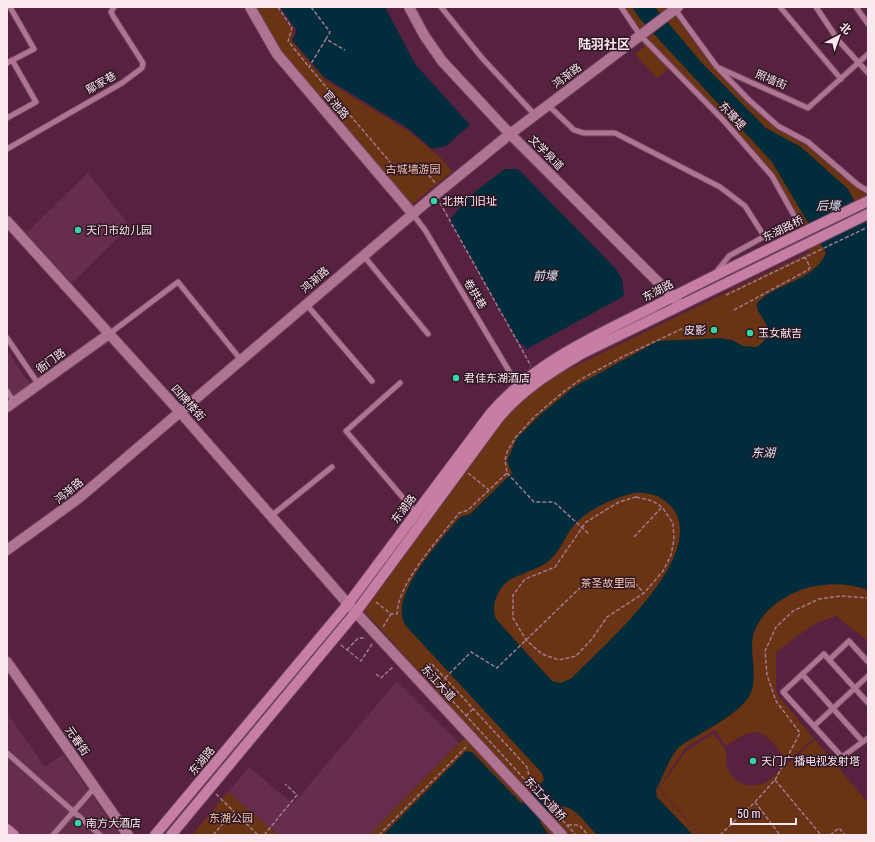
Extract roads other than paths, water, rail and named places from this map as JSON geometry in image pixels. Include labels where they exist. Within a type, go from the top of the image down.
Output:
[{"type":"main road","name":"东湖路桥","points":[[730,268],[868,201]]},
{"type":"main road","name":"东湖路桥","points":[[735,278],[868,214]]},
{"type":"main road","name":"东湖路","points":[[156,835],[348,604],[490,414],[518,386],[535,373],[585,342],[730,268]]},
{"type":"main road","name":"东湖路","points":[[171,835],[356,612],[506,408],[538,380],[583,353],[735,278]]},
{"type":"main road","points":[[7,829],[14,835]]},
{"type":"street","name":"官池路","points":[[250,7],[277,54],[412,213]]},
{"type":"street","name":"文学泉道","points":[[409,7],[432,49],[442,61],[510,134],[680,305]]},
{"type":"street","name":"鸿渐路","points":[[7,550],[66,509],[412,213],[510,134],[674,9]]},
{"type":"street","name":"四牌楼街","points":[[7,221],[180,412],[348,604]]},
{"type":"street","name":"衙门路","points":[[11,404],[109,334]]},
{"type":"street","name":"东江大道","points":[[348,604],[417,678],[463,720],[510,779]]},
{"type":"street","name":"元春街","points":[[9,668],[128,835]]},
{"type":"street","name":"东江大道桥","points":[[510,779],[562,835]]},
{"type":"lane","points":[[7,118],[36,102],[10,62],[34,49],[10,7]]},
{"type":"lane","name":"鄢家巷","points":[[7,149],[122,83],[142,68],[143,63],[111,12],[114,7]]},
{"type":"lane","points":[[441,7],[482,58],[535,115]]},
{"type":"lane","name":"东壕堤","points":[[621,7],[642,34],[724,121],[772,176],[796,219],[764,236]]},
{"type":"lane","points":[[780,7],[841,79]]},
{"type":"lane","points":[[816,7],[838,40],[858,64],[868,73]]},
{"type":"lane","points":[[856,7],[868,24]]},
{"type":"lane","name":"照墙街","points":[[674,9],[717,67],[808,108],[868,54]]},
{"type":"lane","points":[[717,67],[748,100],[778,126],[808,142],[858,185],[868,191]]},
{"type":"lane","points":[[548,105],[574,130],[584,133],[615,133],[720,186],[745,206],[764,236],[729,256],[714,276]]},
{"type":"lane","name":"卷拱巷","points":[[412,213],[425,230],[518,386]]},
{"type":"lane","points":[[363,255],[428,334]]},
{"type":"lane","points":[[109,334],[178,282],[241,360]]},
{"type":"lane","points":[[306,304],[372,381]]},
{"type":"lane","points":[[7,338],[39,385]]},
{"type":"lane","points":[[400,383],[346,431],[416,513]]},
{"type":"lane","points":[[7,391],[11,404]]},
{"type":"lane","points":[[271,516],[332,467]]},
{"type":"lane","points":[[829,660],[849,641],[868,662]]},
{"type":"lane","points":[[868,703],[824,654],[783,692],[842,757],[868,738]]},
{"type":"lane","points":[[802,674],[863,742]]},
{"type":"lane","points":[[814,726],[868,676]]},
{"type":"lane","points":[[7,753],[100,835]]},
{"type":"lane","points":[[52,835],[95,787]]},
{"type":"water","points":[[280,7],[385,7],[415,64],[470,125],[446,146],[432,149],[409,129],[324,77],[292,40],[297,31]]},
{"type":"water","name":"东湖","points":[[632,7],[655,7],[701,62],[766,128],[801,147],[848,189],[868,227],[868,590],[856,586],[836,584],[807,588],[797,591],[778,602],[762,618],[756,627],[753,636],[752,651],[754,676],[748,698],[731,715],[688,741],[675,751],[656,790],[657,797],[693,835],[597,835],[577,813],[563,807],[556,808],[548,813],[540,822],[549,835],[383,835],[466,751],[472,752],[521,803],[544,780],[542,773],[406,626],[402,614],[403,600],[410,585],[419,569],[441,539],[460,517],[470,514],[512,473],[507,461],[517,438],[540,415],[574,387],[658,341],[720,338],[732,340],[743,346],[757,347],[768,334],[768,328],[759,313],[757,303],[765,296],[813,270],[826,253],[772,162],[640,19]],"holes":[[[634,493],[646,493],[661,498],[674,510],[680,530],[676,552],[664,576],[626,624],[572,678],[561,683],[552,681],[496,619],[494,608],[498,593],[509,580],[541,566],[550,560],[559,549],[571,529],[584,516],[599,506],[616,498]]]},
{"type":"water","name":"前壕","points":[[505,169],[518,169],[616,269],[622,279],[624,296],[527,349],[517,340],[450,220],[467,198]]},
{"type":"place","name":"北拱门旧址","points":[[434,201]]},
{"type":"place","name":"天门市幼儿园","points":[[78,230]]},
{"type":"place","name":"皮影","points":[[714,330]]},
{"type":"place","name":"玉女献吉","points":[[750,333]]},
{"type":"place","name":"君佳东湖酒店","points":[[456,378]]},
{"type":"place","name":"天门广播电视发射塔","points":[[753,761]]},
{"type":"place","name":"南方大酒店","points":[[78,823]]},
{"type":"district","name":"陆羽社区","points":[[604,44]]},
{"type":"park label","name":"古城墙游园","points":[[413,169]]},
{"type":"park label","name":"茶圣故里园","points":[[608,583]]},
{"type":"park label","name":"东湖公园","points":[[231,818]]},
{"type":"water label","name":"后壕","points":[[828,206]]}]
